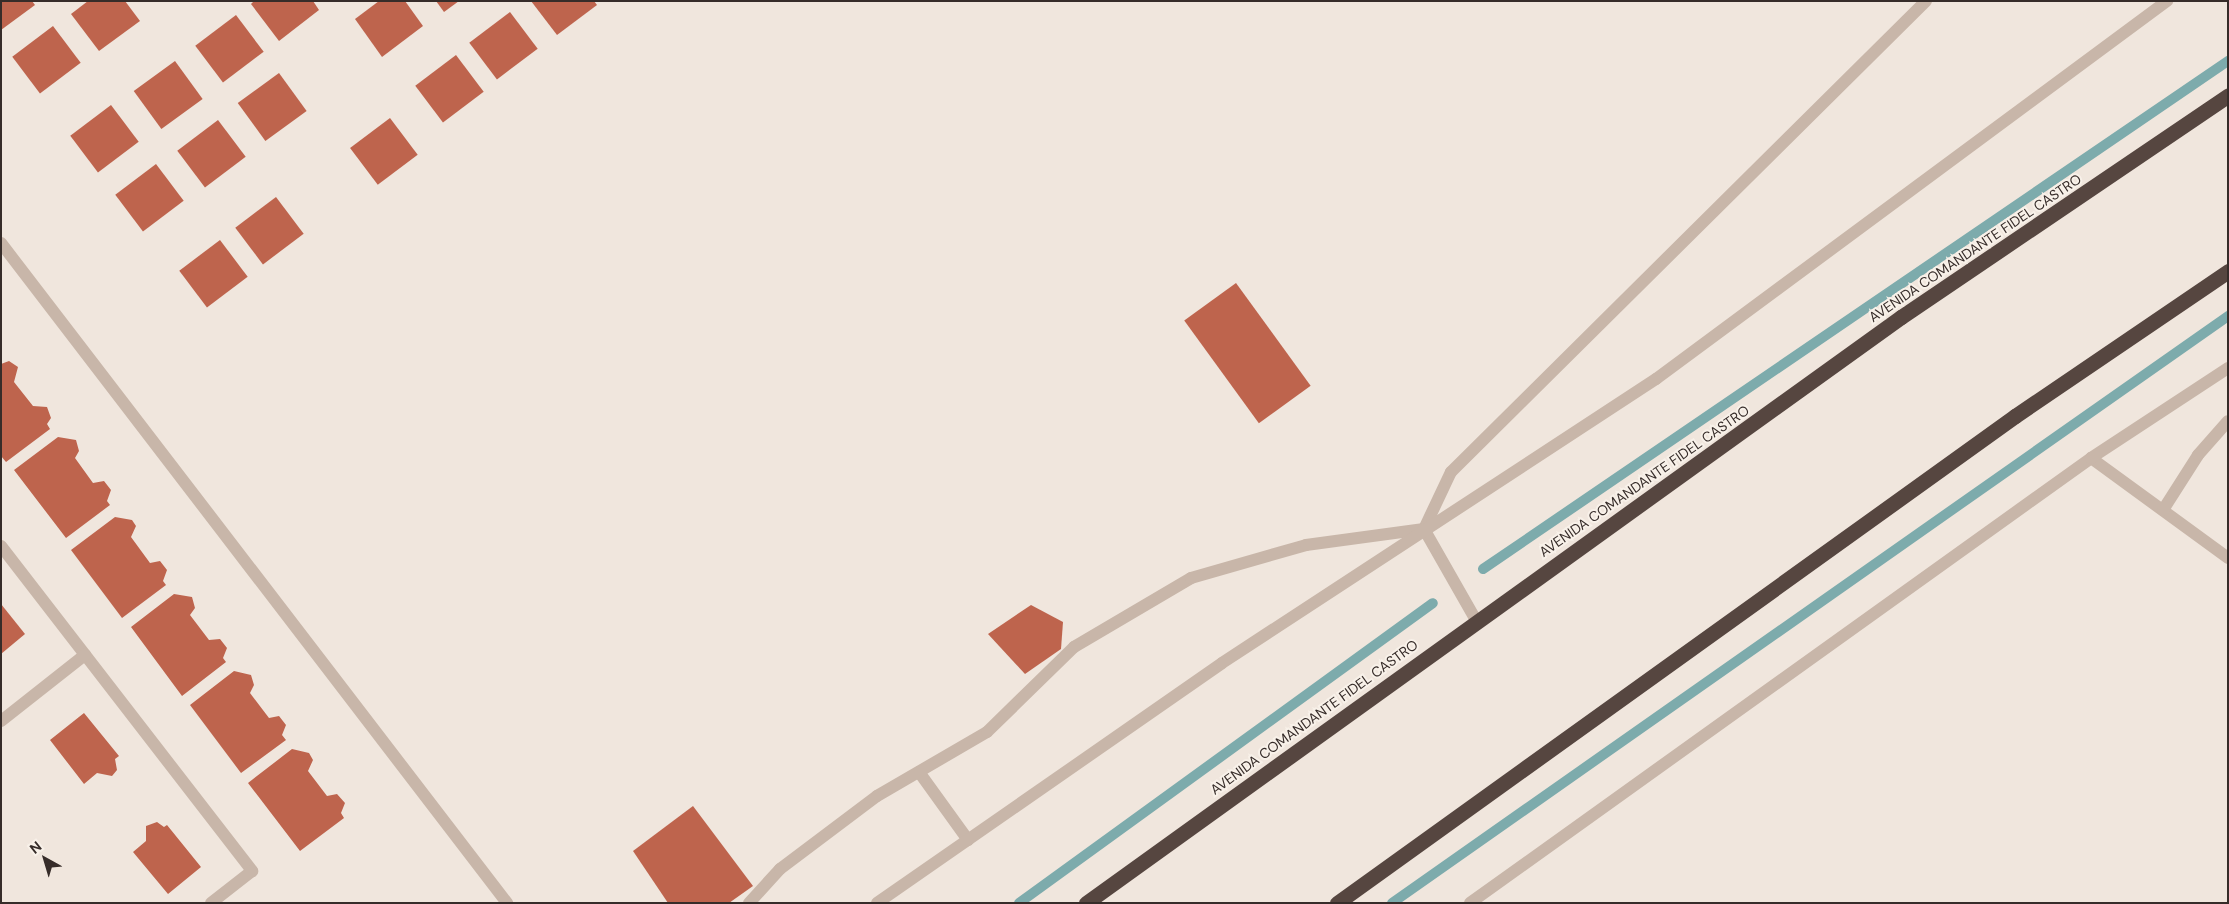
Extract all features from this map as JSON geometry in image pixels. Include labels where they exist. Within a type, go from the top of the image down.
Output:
[{"type":"highway","name":"AVENIDA COMANDANTE FIDEL CASTRO","points":[[1086,903],[1476,620],[1901,317],[2228,96]]},
{"type":"highway","points":[[1337,903],[2015,416],[2228,271]]},
{"type":"street","points":[[1424,529],[1451,472],[1926,1]]},
{"type":"street","points":[[877,903],[1222,663],[1424,529],[1656,379],[2167,1]]},
{"type":"street","points":[[1,243],[507,903]]},
{"type":"street","points":[[1470,903],[2091,458],[2228,368]]},
{"type":"street","points":[[2163,510],[2198,455],[2228,421]]},
{"type":"street","points":[[2091,458],[2228,558]]},
{"type":"street","points":[[1424,529],[1476,620]]},
{"type":"street","points":[[749,903],[780,869],[877,796],[987,732],[1074,646],[1192,578],[1306,545],[1424,529]]},
{"type":"street","points":[[1,546],[252,871],[212,903]]},
{"type":"street","points":[[1,721],[85,655]]},
{"type":"street","points":[[919,772],[968,840]]},
{"type":"building","points":[[1,1],[32,1],[35,5],[1,30]]},
{"type":"building","points":[[88,1],[125,1],[140,21],[99,51],[71,14]]},
{"type":"building","points":[[254,1],[313,1],[319,10],[279,41],[251,4]]},
{"type":"building","points":[[379,1],[405,1],[423,26],[382,57],[355,19]]},
{"type":"building","points":[[436,1],[459,1],[444,12]]},
{"type":"building","points":[[531,1],[594,1],[597,5],[557,35]]},
{"type":"building","points":[[510,12],[538,49],[497,79],[469,43]]},
{"type":"building","points":[[236,15],[264,52],[223,82],[195,46]]},
{"type":"building","points":[[53,26],[81,63],[40,93],[12,57]]},
{"type":"building","points":[[456,55],[484,92],[443,122],[415,86]]},
{"type":"building","points":[[175,61],[203,99],[161,129],[134,91]]},
{"type":"building","points":[[279,73],[307,111],[265,141],[238,103]]},
{"type":"building","points":[[111,105],[139,142],[98,172],[70,136]]},
{"type":"building","points":[[390,118],[418,155],[378,185],[350,148]]},
{"type":"building","points":[[218,120],[246,157],[205,187],[177,151]]},
{"type":"building","points":[[156,164],[184,201],[143,231],[115,195]]},
{"type":"building","points":[[276,197],[304,234],[263,264],[235,228]]},
{"type":"building","points":[[220,240],[248,277],[207,307],[179,271]]},
{"type":"building","points":[[1236,283],[1311,386],[1259,423],[1184,321]]},
{"type":"building","points":[[9,361],[18,367],[14,382],[33,406],[47,407],[51,418],[47,424],[50,429],[6,462],[1,456],[1,364]]},
{"type":"building","points":[[58,437],[76,440],[79,451],[75,458],[93,483],[104,481],[111,490],[107,501],[110,505],[66,538],[14,470]]},
{"type":"building","points":[[115,517],[132,520],[136,526],[131,537],[150,563],[160,561],[167,570],[163,581],[166,585],[122,618],[71,550]]},
{"type":"building","points":[[174,594],[192,597],[195,608],[190,615],[209,640],[220,639],[227,648],[223,658],[226,662],[182,696],[131,627]]},
{"type":"building","points":[[1,604],[25,634],[1,654]]},
{"type":"building","points":[[1031,605],[1063,622],[1061,649],[1025,674],[988,634]]},
{"type":"building","points":[[234,671],[251,675],[254,685],[250,693],[269,718],[279,716],[286,725],[282,735],[286,740],[241,773],[190,705]]},
{"type":"building","points":[[84,713],[119,756],[115,759],[117,770],[112,776],[97,773],[84,784],[50,740]]},
{"type":"building","points":[[292,749],[309,753],[313,760],[308,771],[327,796],[337,794],[345,803],[341,813],[344,818],[300,851],[248,783]]},
{"type":"building","points":[[693,806],[753,886],[729,903],[668,903],[633,851]]},
{"type":"building","points":[[157,822],[164,827],[167,825],[201,867],[168,894],[133,852],[146,841],[146,826]]},
{"type":"waterway","points":[[1483,569],[2228,61]]},
{"type":"waterway","points":[[1392,903],[2228,316]]},
{"type":"waterway","points":[[1019,903],[1433,603]]}]
